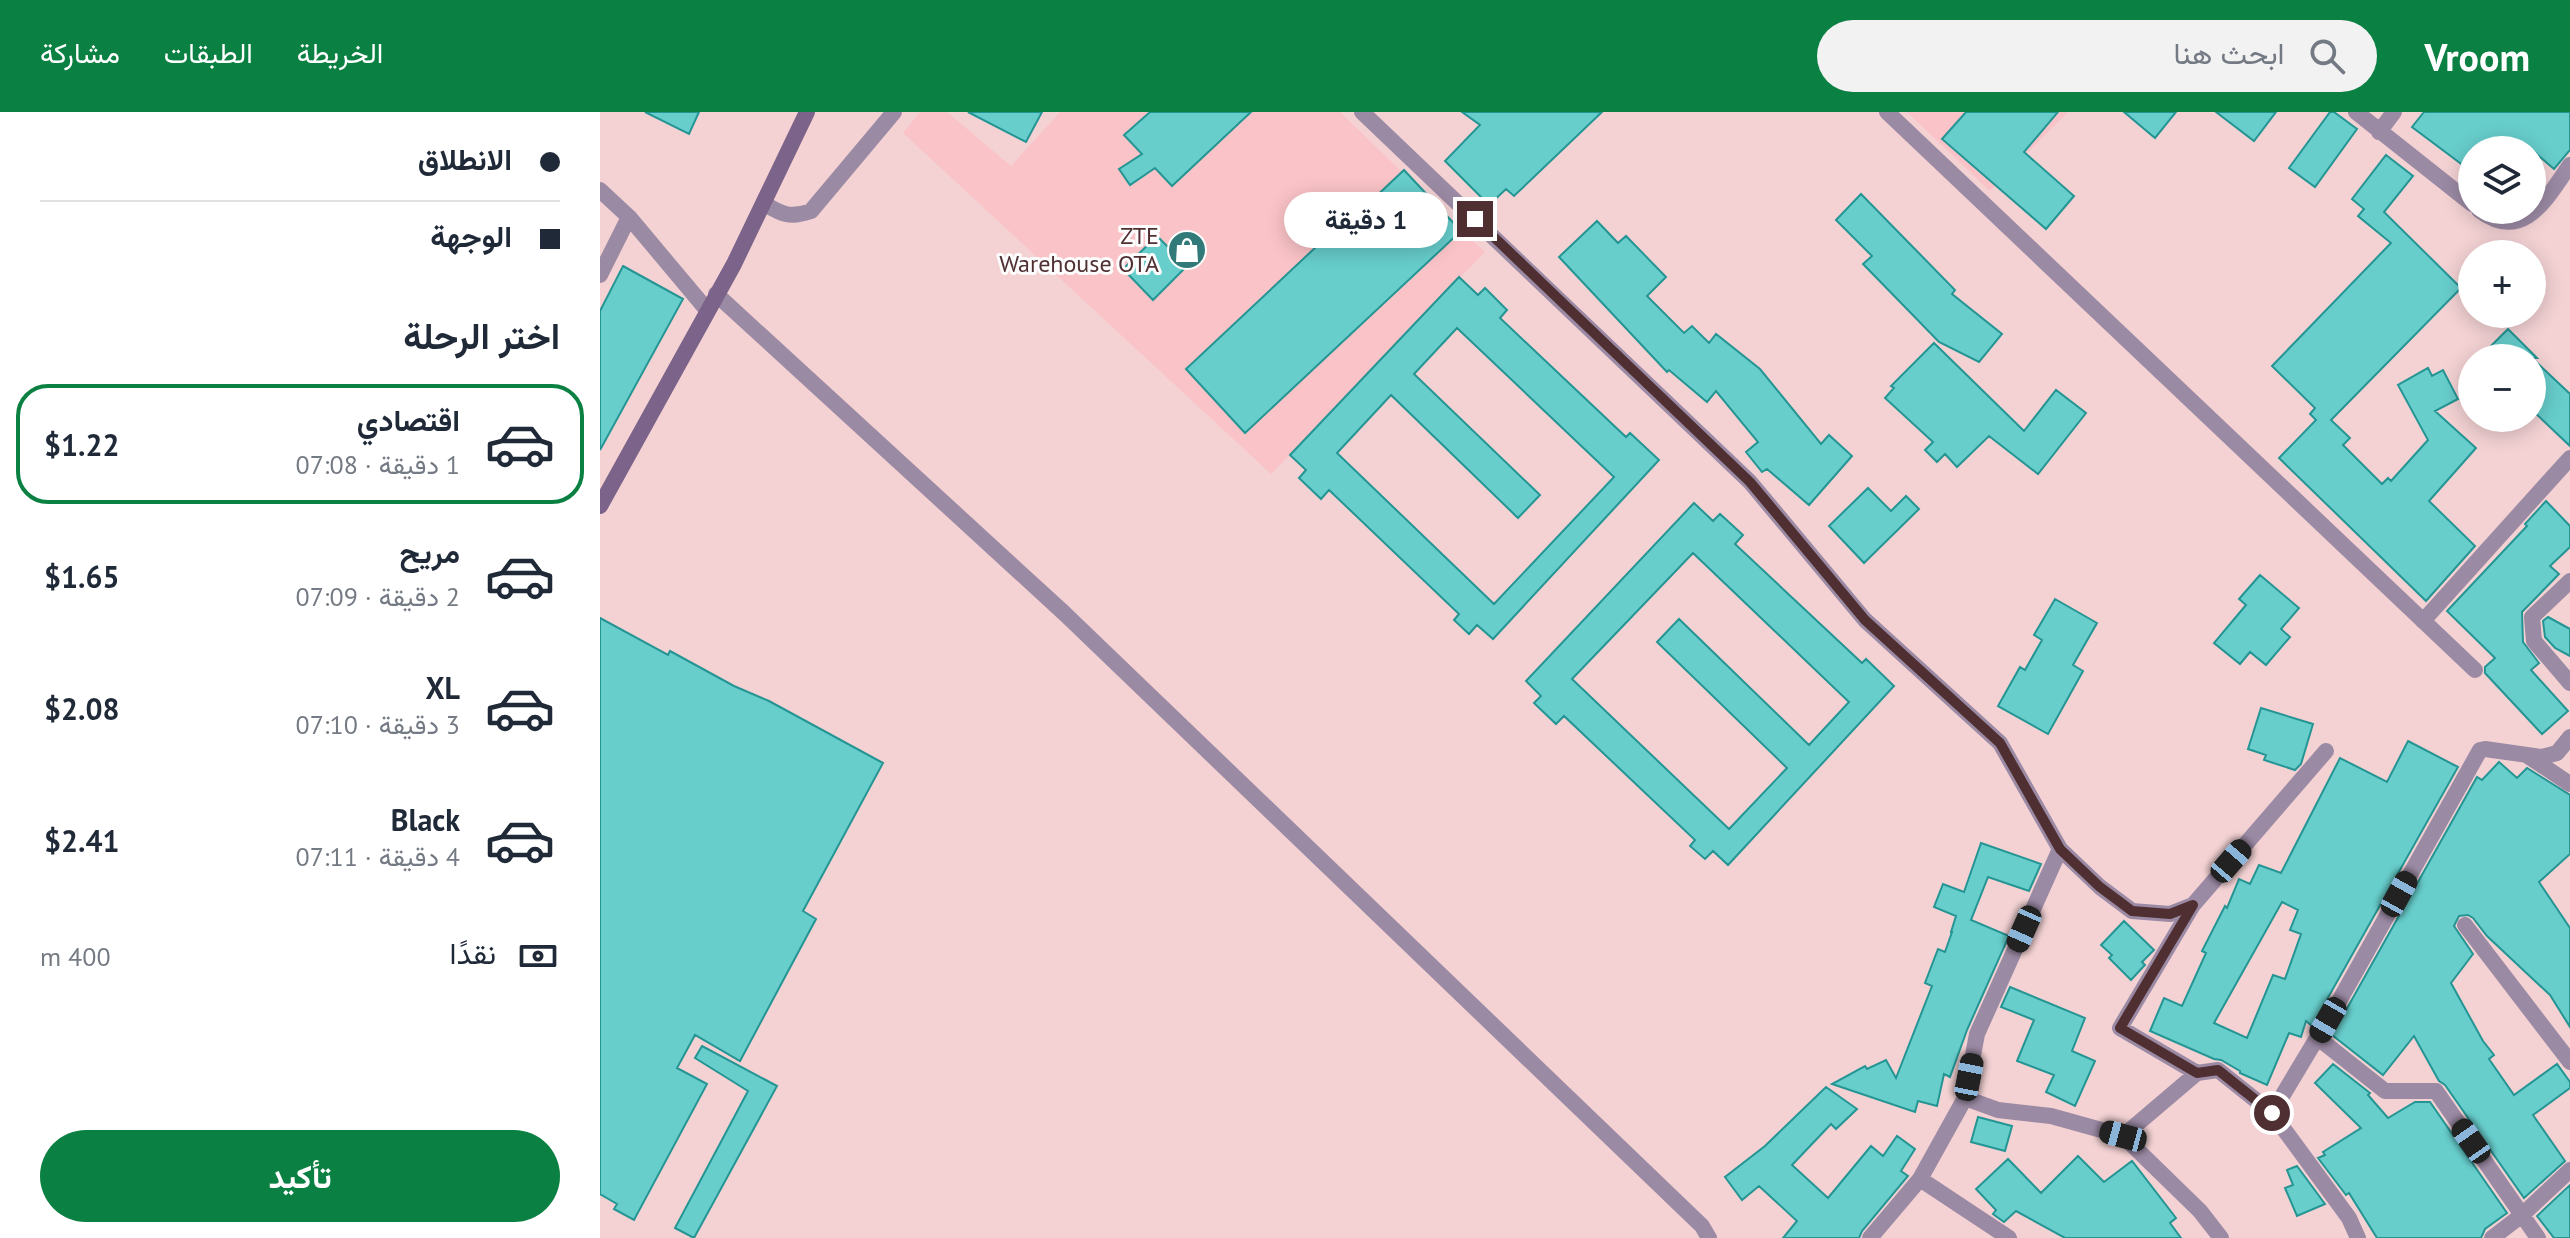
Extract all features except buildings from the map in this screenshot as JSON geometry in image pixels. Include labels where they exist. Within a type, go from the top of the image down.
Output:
[{"type":"main road","points":[[600,506],[765,204],[807,112]]},
{"type":"street","points":[[765,204],[783,215],[796,216],[811,211],[894,112]]},
{"type":"street","points":[[1362,112],[1750,482],[1865,620],[2000,743],[2060,849],[2100,887],[2132,911],[2170,914],[2193,905]]},
{"type":"street","points":[[1887,112],[2475,670]]},
{"type":"street","points":[[2356,112],[2458,193]]},
{"type":"street","points":[[2379,132],[2394,112]]},
{"type":"street","points":[[2546,199],[2570,165]]},
{"type":"street","points":[[600,190],[629,217],[707,310]]},
{"type":"street","points":[[600,275],[629,217]]},
{"type":"street","points":[[716,294],[1064,613],[1702,1226],[1709,1238]]},
{"type":"street","points":[[2423,621],[2570,458]]},
{"type":"street","points":[[2570,581],[2532,617],[2534,641],[2570,683]]},
{"type":"street","points":[[2272,1113],[2318,1038],[2480,750],[2542,757],[2557,753],[2570,737]]},
{"type":"street","points":[[2197,1073],[2120,1028],[2193,905],[2326,751]]},
{"type":"street","points":[[2527,755],[2570,784]]},
{"type":"street","points":[[1870,1238],[1920,1179],[1965,1098],[1977,1034],[2060,849]]},
{"type":"street","points":[[2465,925],[2570,1062]]},
{"type":"street","points":[[2318,1038],[2385,1091],[2436,1091],[2538,1238]]},
{"type":"street","points":[[2123,1136],[2197,1073],[2218,1070],[2272,1113],[2349,1218],[2358,1238]]},
{"type":"street","points":[[1965,1098],[1998,1110],[2051,1116],[2123,1136],[2200,1211],[2221,1238]]},
{"type":"street","points":[[2492,1238],[2570,1170]]},
{"type":"street","points":[[1920,1179],[2009,1238]]},
{"type":"shaded area","points":[[920,112],[947,112],[1011,166],[1060,112],[1340,112],[1485,252],[1271,474],[903,133]]},
{"type":"shaded area","points":[[1907,112],[2068,112],[1990,191]]},
{"type":"place","name":"ZTE Warehouse OTA","points":[[1187,250]]},
{"type":"route","points":[[1475,219],[1750,482],[1865,620],[2000,743],[2060,849],[2100,887],[2132,911],[2170,914],[2193,905],[2120,1028],[2197,1073],[2218,1070],[2272,1113]]}]
